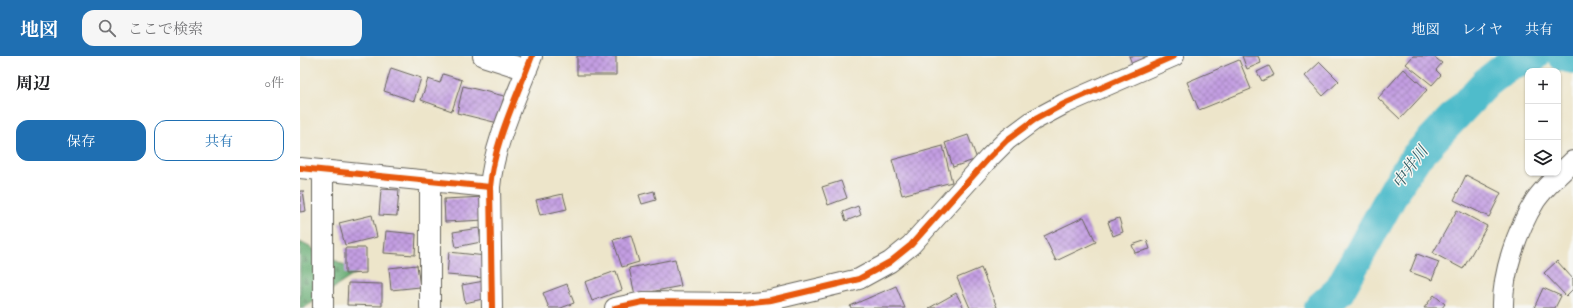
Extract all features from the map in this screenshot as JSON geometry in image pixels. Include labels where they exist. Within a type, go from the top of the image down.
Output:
[{"type":"street","points":[[483,56],[529,63],[496,151],[492,170],[490,187],[492,308]]},
{"type":"street","points":[[614,308],[643,302],[741,303],[771,300],[859,279],[890,262],[912,245],[989,158],[1007,140],[1034,120],[1064,104],[1174,56]]},
{"type":"street","points":[[1503,308],[1502,293],[1512,253],[1524,222],[1536,200],[1573,161]]},
{"type":"street","points":[[300,168],[490,187]]},
{"type":"street","points":[[323,170],[323,308]]},
{"type":"street","points":[[430,181],[430,308]]},
{"type":"green space","points":[[300,242],[358,272],[304,308],[300,308]]},
{"type":"building","points":[[577,56],[616,56],[616,75],[577,75]]},
{"type":"building","points":[[1129,56],[1153,56],[1132,64]]},
{"type":"building","points":[[1242,56],[1258,56],[1261,63],[1247,69]]},
{"type":"building","points":[[1413,56],[1433,56],[1442,63],[1436,70],[1441,75],[1432,85],[1406,64]]},
{"type":"building","points":[[1239,60],[1251,89],[1199,110],[1187,82]]},
{"type":"building","points":[[1320,62],[1339,81],[1323,96],[1305,76]]},
{"type":"building","points":[[1269,66],[1274,75],[1262,81],[1257,72]]},
{"type":"building","points":[[391,68],[421,78],[414,101],[384,91]]},
{"type":"building","points":[[1404,69],[1427,90],[1400,119],[1378,98]]},
{"type":"building","points":[[443,74],[462,80],[452,111],[421,100],[428,79],[440,83]]},
{"type":"building","points":[[463,86],[504,96],[498,123],[457,113]]},
{"type":"building","points":[[968,135],[977,159],[953,167],[945,143]]},
{"type":"building","points":[[943,146],[952,182],[902,195],[892,160]]},
{"type":"building","points":[[1466,175],[1501,193],[1489,217],[1454,200]]},
{"type":"building","points":[[841,181],[847,198],[828,205],[822,187]]},
{"type":"building","points":[[381,189],[399,190],[397,216],[379,215]]},
{"type":"building","points":[[300,191],[303,191],[306,211],[300,212]]},
{"type":"building","points":[[654,191],[656,200],[642,204],[639,195]]},
{"type":"building","points":[[563,194],[567,209],[540,215],[536,200]]},
{"type":"building","points":[[484,197],[485,220],[445,222],[444,199]]},
{"type":"building","points":[[858,206],[861,215],[846,221],[843,212]]},
{"type":"building","points":[[1457,210],[1487,226],[1463,269],[1433,253]]},
{"type":"building","points":[[372,215],[377,237],[345,245],[339,223]]},
{"type":"building","points":[[1084,217],[1096,242],[1056,261],[1044,236]]},
{"type":"building","points":[[1119,218],[1123,232],[1113,236],[1108,222]]},
{"type":"building","points":[[479,228],[481,242],[456,247],[453,232]]},
{"type":"building","points":[[386,231],[416,234],[415,255],[384,253]]},
{"type":"building","points":[[631,235],[639,262],[622,267],[613,240]]},
{"type":"building","points":[[1147,240],[1150,249],[1135,253],[1132,245]]},
{"type":"building","points":[[345,248],[366,248],[366,273],[345,274]]},
{"type":"building","points":[[449,252],[486,256],[484,278],[447,275]]},
{"type":"building","points":[[1417,254],[1439,262],[1432,280],[1410,272]]},
{"type":"building","points":[[675,259],[681,286],[635,295],[629,268]]},
{"type":"building","points":[[1557,261],[1573,279],[1573,289],[1566,296],[1544,273]]},
{"type":"building","points":[[417,265],[420,287],[391,290],[389,268]]},
{"type":"building","points":[[981,268],[997,307],[995,308],[970,308],[957,278]]},
{"type":"building","points":[[616,271],[622,290],[592,301],[585,282]]},
{"type":"building","points":[[484,281],[487,298],[465,303],[462,285]]},
{"type":"building","points":[[348,283],[382,284],[382,306],[347,305]]},
{"type":"building","points":[[567,284],[574,303],[561,308],[549,308],[543,293]]},
{"type":"building","points":[[896,286],[905,308],[851,308],[850,306]]},
{"type":"building","points":[[1543,288],[1561,296],[1555,308],[1534,308]]},
{"type":"building","points":[[956,293],[964,308],[929,308]]},
{"type":"building","points":[[1434,295],[1445,304],[1442,308],[1424,308]]},
{"type":"waterway","name":"中井川","points":[[1320,308],[1339,291],[1397,186],[1416,157],[1486,83],[1510,64],[1534,56]]},
{"type":"waterway","name":"中井川","points":[[1564,56],[1573,58]]},
{"type":"cycle path","points":[[492,308],[490,187],[492,170],[506,121],[532,56]]},
{"type":"cycle path","points":[[615,308],[643,302],[741,303],[771,300],[859,279],[890,262],[911,245],[989,158],[1007,140],[1034,120],[1064,104],[1174,56]]},
{"type":"cycle path","points":[[300,168],[490,187]]}]
